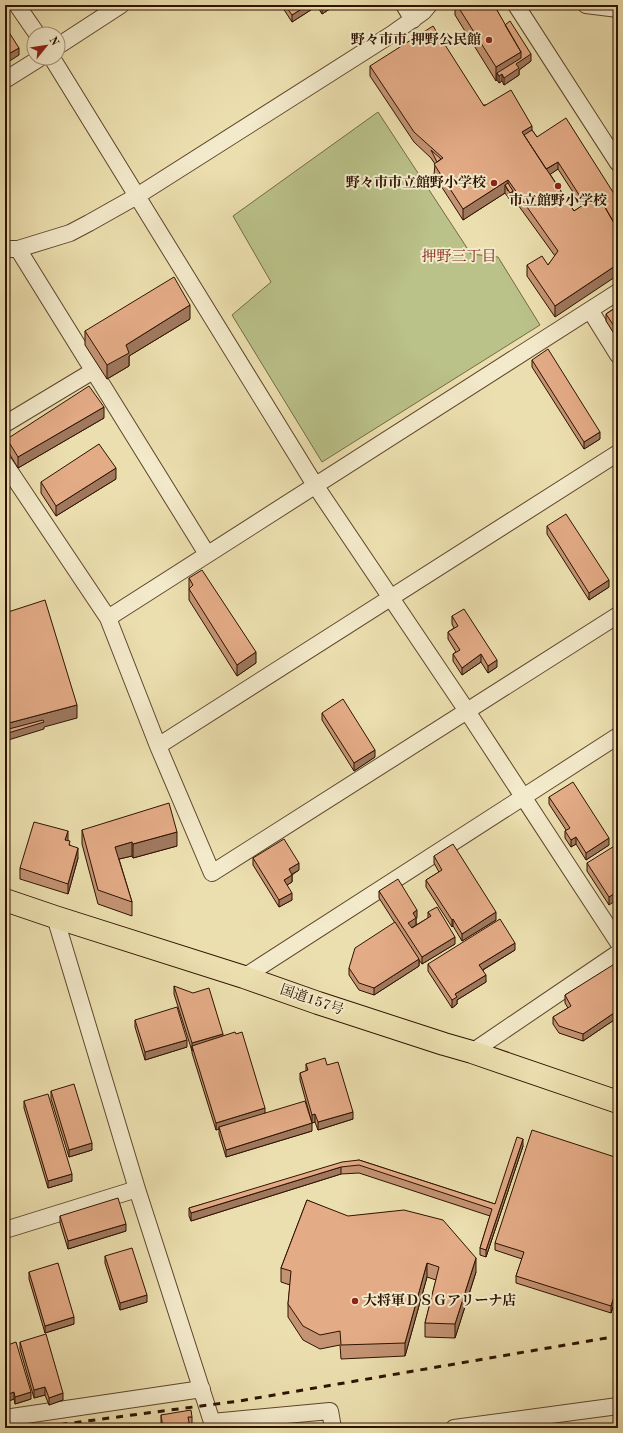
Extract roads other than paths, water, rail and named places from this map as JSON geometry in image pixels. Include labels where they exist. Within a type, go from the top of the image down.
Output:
[{"type":"highway","name":"国道157号","points":[[5,900],[472,1052],[618,1102]]},
{"type":"street","points":[[17,5],[31,26]]},
{"type":"street","points":[[66,41],[121,5]]},
{"type":"street","points":[[404,5],[412,20]]},
{"type":"street","points":[[207,554],[93,371],[11,249],[70,234],[137,196],[293,98],[412,20],[423,12],[429,5]]},
{"type":"street","points":[[516,5],[618,163]]},
{"type":"street","points":[[586,5],[618,9]]},
{"type":"street","points":[[5,80],[27,66]]},
{"type":"street","points":[[57,66],[314,485],[467,711],[618,942]]},
{"type":"street","points":[[108,618],[618,292]]},
{"type":"street","points":[[590,310],[618,355]]},
{"type":"street","points":[[5,424],[93,371]]},
{"type":"street","points":[[158,746],[390,597],[618,454]]},
{"type":"street","points":[[5,464],[108,618],[158,746],[212,873],[618,614]]},
{"type":"street","points":[[244,977],[618,736]]},
{"type":"street","points":[[55,917],[137,1189],[213,1425],[330,1411],[333,1428]]},
{"type":"street","points":[[472,1052],[618,953]]},
{"type":"street","points":[[5,1230],[137,1189]]},
{"type":"street","points":[[5,1418],[202,1389]]},
{"type":"street","points":[[454,1428],[618,1406]]},
{"type":"railway","points":[[47,1428],[64,1424],[239,1401],[618,1336]]},
{"type":"place","name":"野々市市 押野公民館","points":[[489,40]]},
{"type":"place","name":"野々市市立館野小学校","points":[[494,183]]},
{"type":"place","name":"市立館野小学校","points":[[558,186]]},
{"type":"place","name":"大将軍ＤＳＧアリーナ店","points":[[355,1301]]},
{"type":"district","name":"押野三丁目","points":[[459,257]]}]
